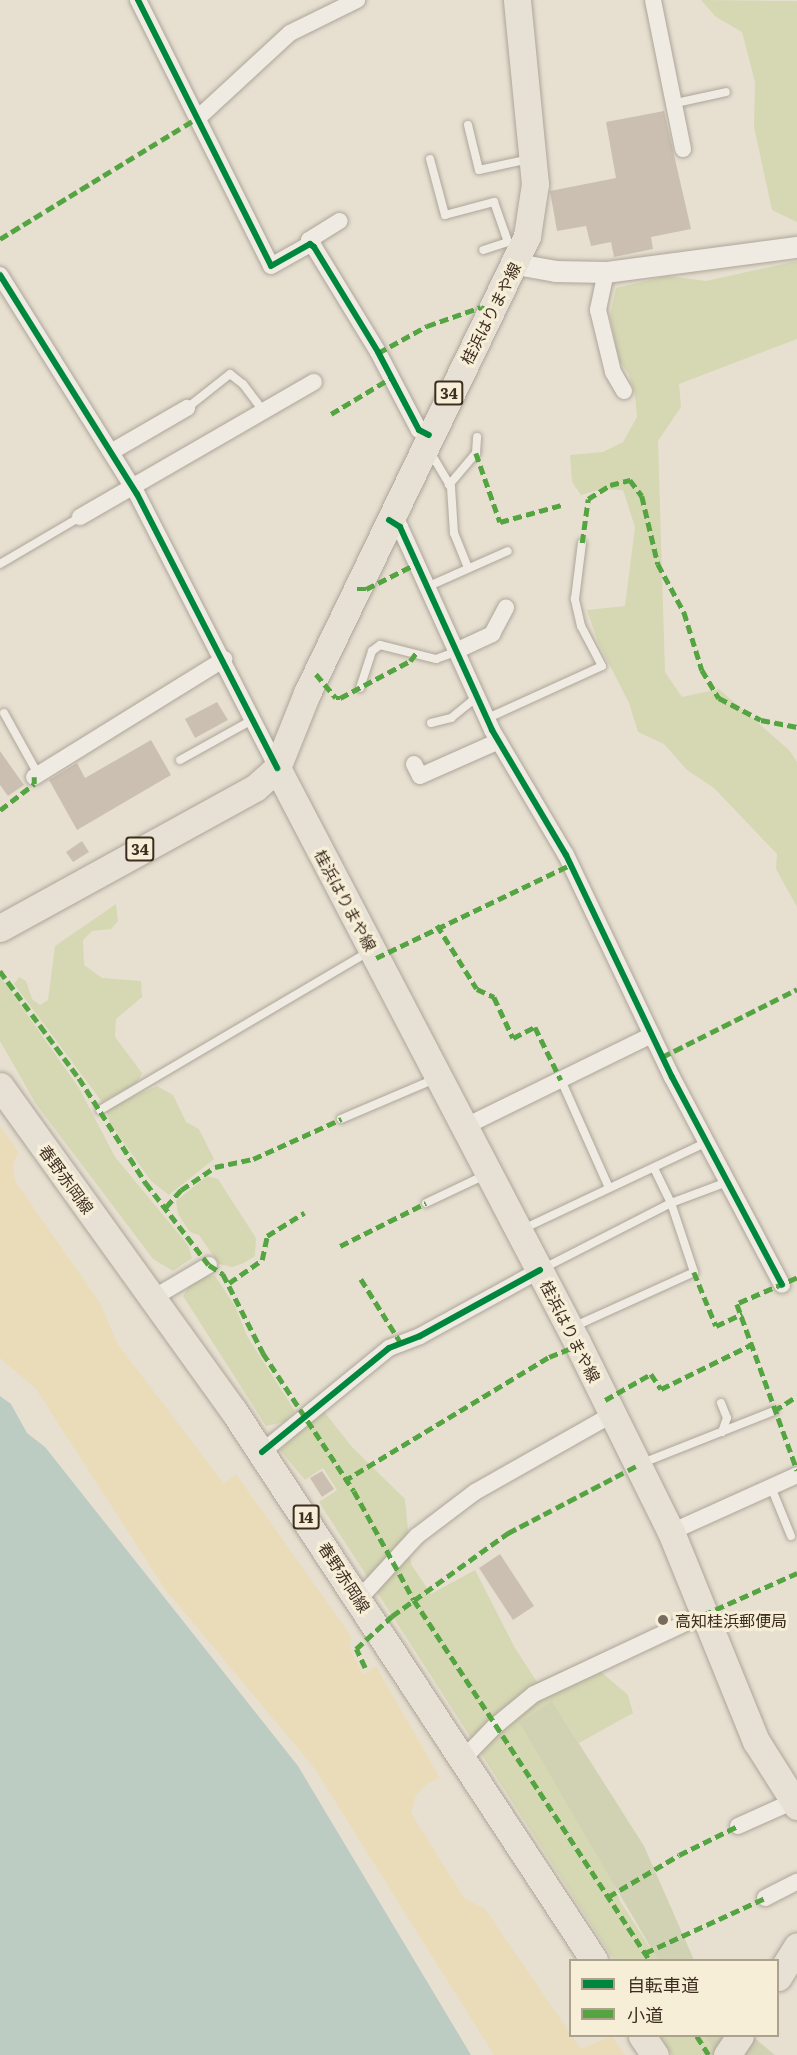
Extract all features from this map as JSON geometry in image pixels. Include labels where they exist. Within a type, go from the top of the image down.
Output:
[{"type":"main road","name":"桂浜はりまや線","points":[[0,928],[255,788],[277,768],[307,693],[488,310],[516,264],[527,236],[534,205],[533,158],[517,0]]},
{"type":"main road","name":"桂浜はりまや線","points":[[277,768],[441,1076],[570,1328],[670,1533],[756,1741],[793,1795]]},
{"type":"main road","name":"春野赤岡線","points":[[0,1086],[262,1452],[593,1959]]},
{"type":"main road","points":[[779,1974],[797,1946]]},
{"type":"main road","points":[[643,2037],[655,2055]]},
{"type":"main road","points":[[727,2055],[739,2037]]},
{"type":"street","points":[[138,0],[199,117],[271,266],[310,244]]},
{"type":"street","points":[[199,117],[290,33],[357,0]]},
{"type":"street","points":[[653,0],[676,102],[683,149]]},
{"type":"street","points":[[340,221],[309,240],[310,244],[378,352],[426,441]]},
{"type":"street","points":[[516,264],[555,272],[606,272],[797,247]]},
{"type":"street","points":[[606,272],[598,310],[613,372],[624,391]]},
{"type":"street","points":[[0,275],[132,486],[255,719],[277,768]]},
{"type":"street","points":[[80,517],[262,409],[314,382]]},
{"type":"street","points":[[111,452],[187,408]]},
{"type":"street","points":[[389,520],[400,527],[488,718],[566,855],[652,1035],[782,1285]]},
{"type":"street","points":[[458,650],[492,634],[506,608]]},
{"type":"street","points":[[36,776],[224,659]]},
{"type":"street","points":[[414,764],[420,776],[500,741]]},
{"type":"street","points":[[466,1126],[652,1035]]},
{"type":"street","points":[[153,1298],[208,1264]]},
{"type":"street","points":[[262,1452],[389,1348],[420,1336],[540,1270]]},
{"type":"street","points":[[359,1599],[417,1536],[475,1492],[613,1414]]},
{"type":"street","points":[[670,1533],[797,1475]]},
{"type":"street","points":[[463,1759],[494,1727],[534,1694],[703,1615]]},
{"type":"street","points":[[738,1827],[793,1795]]},
{"type":"street","points":[[765,1898],[797,1882]]},
{"type":"lane","points":[[676,102],[726,92]]},
{"type":"lane","points":[[468,125],[479,170],[533,158]]},
{"type":"lane","points":[[430,159],[445,215],[494,202],[508,242],[483,250]]},
{"type":"lane","points":[[502,224],[527,236]]},
{"type":"lane","points":[[187,408],[230,374],[243,384],[262,409]]},
{"type":"lane","points":[[449,484],[476,453],[477,436]]},
{"type":"lane","points":[[426,441],[449,484],[454,533],[468,567]]},
{"type":"lane","points":[[0,564],[80,517]]},
{"type":"lane","points":[[488,718],[603,666],[581,626],[575,599],[582,543]]},
{"type":"lane","points":[[429,586],[508,550]]},
{"type":"lane","points":[[360,688],[372,651],[380,645],[436,659],[458,650]]},
{"type":"lane","points":[[431,723],[451,718],[478,696]]},
{"type":"lane","points":[[4,713],[36,776]]},
{"type":"lane","points":[[180,760],[255,719]]},
{"type":"lane","points":[[100,1110],[372,950]]},
{"type":"lane","points":[[341,1119],[441,1076]]},
{"type":"lane","points":[[561,1080],[609,1188]]},
{"type":"lane","points":[[520,1231],[609,1188],[655,1170],[707,1142]]},
{"type":"lane","points":[[570,1328],[694,1272],[671,1203],[655,1170]]},
{"type":"lane","points":[[426,1203],[490,1172]]},
{"type":"lane","points":[[540,1270],[671,1203],[727,1182]]},
{"type":"lane","points":[[721,1403],[727,1418],[722,1432]]},
{"type":"lane","points":[[638,1465],[774,1411]]},
{"type":"lane","points":[[771,1487],[791,1536]]},
{"type":"green space","points":[[701,0],[797,1],[797,222],[772,210],[754,127],[755,82],[742,32],[716,17]]},
{"type":"green space","points":[[797,261],[797,339],[679,384],[681,407],[658,441],[665,672],[682,697],[719,689],[789,750],[797,762],[797,907],[776,869],[777,854],[714,788],[687,770],[664,744],[638,732],[629,703],[598,642],[587,610],[625,606],[635,527],[623,490],[601,489],[581,495],[572,482],[570,455],[603,452],[623,442],[637,417],[635,396],[629,374],[619,361],[610,315],[616,288],[668,276],[706,281]]},
{"type":"green space","points":[[116,904],[118,921],[111,929],[92,931],[83,940],[84,965],[102,978],[141,981],[142,997],[116,1019],[115,1037],[142,1073],[137,1083],[102,1102],[14,984],[19,977],[26,981],[32,999],[40,1005],[48,1000],[55,946]]},
{"type":"green space","points":[[0,976],[79,1088],[115,1157],[188,1245],[192,1258],[173,1271],[153,1259],[36,1104],[0,1041]]},
{"type":"green space","points":[[157,1086],[173,1095],[186,1122],[199,1129],[214,1159],[169,1195],[151,1181],[110,1123],[106,1109]]},
{"type":"green space","points":[[207,1176],[218,1179],[256,1238],[255,1256],[244,1263],[232,1267],[219,1264],[199,1235],[190,1232],[178,1214],[176,1201]]},
{"type":"green space","points":[[196,1275],[215,1276],[235,1306],[247,1336],[295,1411],[284,1422],[266,1426],[183,1296]]},
{"type":"green space","points":[[322,1409],[352,1447],[405,1499],[411,1564],[431,1594],[475,1570],[515,1648],[537,1682],[587,1660],[628,1695],[633,1713],[579,1743],[552,1701],[620,1901],[657,1959],[613,1959],[319,1502],[337,1490],[323,1468],[305,1480],[280,1450]]},
{"type":"green space","points":[[552,1701],[644,1846],[694,1959],[657,1959],[520,1723]]},
{"type":"green space","points":[[661,2037],[706,2037],[717,2055],[672,2055]]},
{"type":"green space","points":[[706,2037],[753,2037],[775,2055],[717,2055]]},
{"type":"sand","points":[[0,1126],[19,1152],[13,1164],[15,1181],[100,1303],[117,1343],[224,1484],[236,1474],[351,1636],[350,1648],[363,1675],[376,1666],[440,1778],[429,1782],[416,1795],[411,1813],[464,1898],[485,1909],[569,2032],[569,2037],[573,2037],[581,2049],[613,2037],[625,2055],[494,2055],[315,1769],[165,1589],[36,1389],[0,1358]]},
{"type":"shaded area","points":[[0,1396],[11,1404],[27,1433],[45,1447],[298,1766],[471,2055],[0,2055]]},
{"type":"building","points":[[664,111],[691,229],[651,237],[653,249],[614,257],[611,242],[591,246],[586,226],[557,231],[550,191],[616,178],[606,122]]},
{"type":"building","points":[[217,702],[228,720],[195,738],[185,719]]},
{"type":"building","points":[[151,740],[171,775],[77,830],[49,780],[77,763],[85,778]]},
{"type":"building","points":[[0,751],[24,785],[8,796],[0,785]]},
{"type":"building","points":[[82,841],[89,852],[73,862],[66,852]]},
{"type":"building","points":[[322,1471],[334,1489],[322,1497],[310,1478]]},
{"type":"building","points":[[500,1554],[534,1606],[513,1620],[479,1568]]},
{"type":"marked path","points":[[0,239],[199,117]]},
{"type":"marked path","points":[[378,353],[427,326],[481,307],[488,310]]},
{"type":"marked path","points":[[331,414],[391,378]]},
{"type":"marked path","points":[[476,453],[500,522],[565,504]]},
{"type":"marked path","points":[[582,543],[588,499],[610,485],[630,480],[642,496],[658,564],[684,612],[702,670],[719,698],[761,720],[797,727]]},
{"type":"marked path","points":[[357,589],[366,589],[418,563]]},
{"type":"marked path","points":[[316,674],[336,698],[340,698],[410,661],[416,653]]},
{"type":"marked path","points":[[0,810],[34,784],[34,777]]},
{"type":"marked path","points":[[376,958],[570,865]]},
{"type":"marked path","points":[[437,925],[477,989],[494,997],[513,1038],[535,1027],[561,1080]]},
{"type":"marked path","points":[[0,971],[79,1078],[146,1183],[209,1265],[223,1274],[263,1353],[354,1491],[414,1600],[649,1959]]},
{"type":"marked path","points":[[662,1057],[797,989]]},
{"type":"marked path","points":[[166,1207],[181,1190],[215,1167],[253,1159],[341,1119]]},
{"type":"marked path","points":[[340,1246],[426,1203]]},
{"type":"marked path","points":[[229,1283],[262,1260],[267,1236],[304,1213]]},
{"type":"marked path","points":[[694,1272],[716,1326],[742,1314]]},
{"type":"marked path","points":[[797,1278],[737,1304],[797,1470]]},
{"type":"marked path","points":[[361,1279],[401,1343]]},
{"type":"marked path","points":[[605,1400],[651,1374],[661,1389],[753,1344]]},
{"type":"marked path","points":[[344,1481],[549,1357],[578,1345]]},
{"type":"marked path","points":[[774,1411],[797,1396]]},
{"type":"marked path","points":[[365,1668],[356,1649],[392,1616],[508,1533],[638,1465]]},
{"type":"marked path","points":[[703,1615],[797,1573]]},
{"type":"marked path","points":[[608,1897],[679,1855],[738,1826]]},
{"type":"marked path","points":[[645,1953],[765,1898]]},
{"type":"marked path","points":[[698,2037],[709,2055]]},
{"type":"cycle path","points":[[138,0],[271,266],[310,244],[314,247],[378,352],[419,430],[429,435]]},
{"type":"cycle path","points":[[0,275],[137,494],[277,768]]},
{"type":"cycle path","points":[[389,520],[400,527],[492,730],[566,855],[672,1077],[782,1285]]},
{"type":"cycle path","points":[[262,1452],[389,1348],[420,1336],[540,1270]]},
{"type":"place","name":"高知桂浜郵便局","points":[[663,1620]]}]
